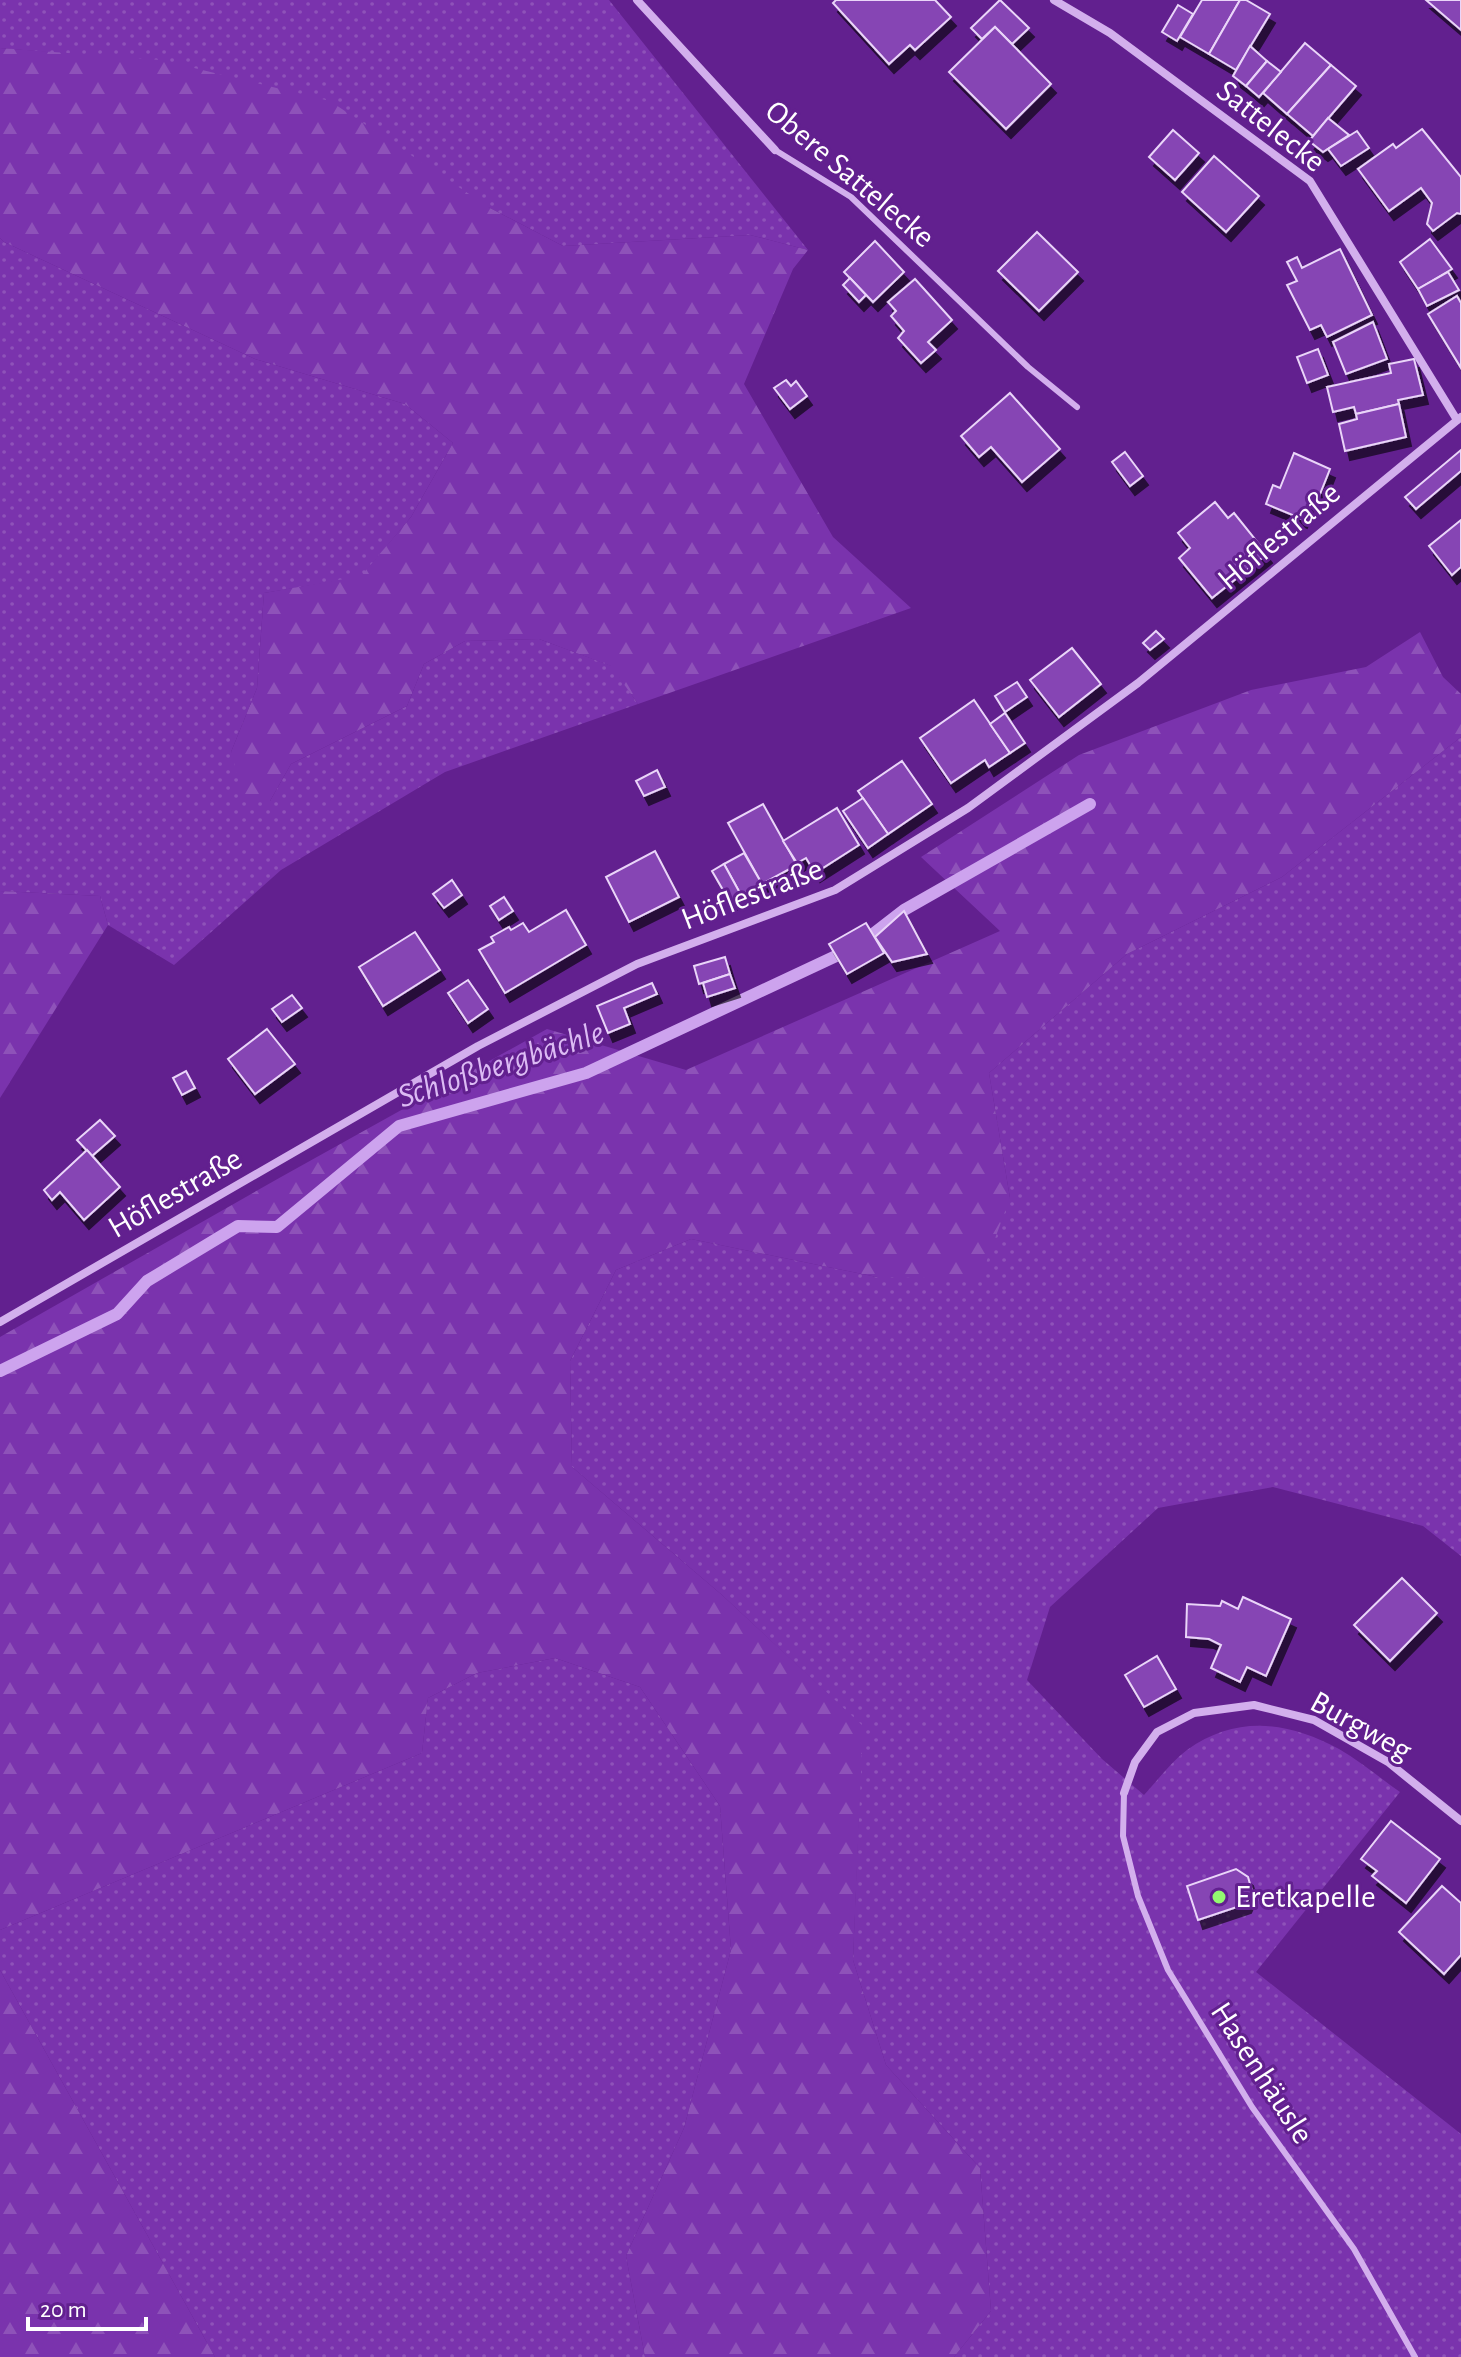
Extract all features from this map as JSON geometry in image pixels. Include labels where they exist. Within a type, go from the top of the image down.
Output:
[{"type":"street","name":"Obere Sattelecke","points":[[637,0],[775,150]]},
{"type":"street","name":"Sattelecke","points":[[1054,0],[1110,33],[1310,181],[1459,419]]},
{"type":"street","name":"Höflestraße","points":[[0,1322],[478,1046],[637,964],[835,890],[849,882],[968,808],[1138,683],[1459,419]]},
{"type":"street","name":"Burgweg","points":[[1124,1793],[1135,1762],[1157,1732],[1194,1713],[1254,1705],[1314,1720],[1388,1762],[1461,1821]]},
{"type":"lane","name":"Obere Sattelecke","points":[[775,150],[851,197],[1028,367],[1077,407]]},
{"type":"lane","name":"Hasenhäusle","points":[[1124,1793],[1123,1836],[1138,1896],[1168,1970],[1252,2107],[1354,2249],[1415,2357]]},
{"type":"green space","points":[[0,0],[609,0],[808,250],[750,235],[563,246],[490,208],[70,54],[0,48]]},
{"type":"green space","points":[[0,48],[161,60],[330,101],[490,208],[563,246],[750,235],[808,250],[793,269],[744,384],[833,537],[911,608],[638,704],[611,666],[539,639],[465,641],[424,664],[407,706],[291,764],[270,801],[245,802],[231,752],[257,688],[264,593],[361,576],[411,517],[453,443],[405,404],[255,359],[4,242],[0,238]]},
{"type":"green space","points":[[0,238],[255,359],[405,404],[453,443],[411,517],[361,577],[264,593],[257,688],[231,752],[270,801],[291,764],[407,706],[424,664],[465,641],[539,639],[612,666],[638,704],[445,772],[281,870],[174,965],[108,925],[100,896],[0,891]]},
{"type":"green space","points":[[1420,632],[1443,677],[1461,694],[1461,737],[1282,877],[1127,954],[989,1073],[1010,1198],[980,1279],[877,1277],[691,1239],[616,1270],[570,1361],[572,1467],[722,1595],[863,1726],[853,1960],[886,2065],[980,2168],[991,2311],[954,2357],[645,2357],[626,2256],[684,2128],[731,1950],[720,1806],[640,1687],[555,1658],[477,1673],[428,1698],[422,1753],[0,1930],[0,1337],[547,1029],[686,1070],[1000,931],[921,857],[1079,755],[1251,690],[1366,667]]},
{"type":"green space","points":[[1461,737],[1461,1556],[1423,1526],[1273,1487],[1158,1508],[1050,1607],[1027,1680],[1102,1759],[1144,1795],[1181,1755],[1205,1739],[1224,1731],[1262,1726],[1300,1732],[1320,1740],[1347,1754],[1400,1792],[1256,1972],[1461,2134],[1461,2357],[954,2357],[991,2311],[980,2168],[886,2065],[853,1960],[862,1726],[722,1595],[572,1467],[570,1361],[616,1270],[691,1239],[877,1277],[1010,1198],[989,1073],[1127,954],[1282,877]]},
{"type":"green space","points":[[0,891],[100,896],[108,925],[0,1098]]},
{"type":"green space","points":[[555,1658],[640,1687],[720,1806],[731,1950],[684,2128],[626,2256],[645,2357],[215,2357],[0,1970],[0,1930],[422,1753],[428,1698],[477,1673]]},
{"type":"green space","points":[[0,1970],[215,2357],[0,2357]]},
{"type":"building","points":[[836,0],[935,0],[951,17],[915,50],[910,45],[889,64],[833,3]]},
{"type":"building","points":[[1000,0],[1029,28],[1012,44],[995,27],[982,39],[971,28]]},
{"type":"building","points":[[1202,0],[1240,0],[1209,54],[1180,37]]},
{"type":"building","points":[[1240,0],[1246,0],[1270,14],[1236,70],[1209,54]]},
{"type":"building","points":[[1426,0],[1461,0],[1461,30]]},
{"type":"building","points":[[1178,5],[1193,14],[1177,41],[1162,32]]},
{"type":"building","points":[[995,27],[1051,84],[1006,129],[949,72]]},
{"type":"building","points":[[1305,43],[1331,65],[1287,114],[1263,93]]},
{"type":"building","points":[[1250,46],[1267,61],[1246,86],[1233,76]]},
{"type":"building","points":[[1267,61],[1281,72],[1259,97],[1246,86]]},
{"type":"building","points":[[1331,65],[1356,86],[1313,136],[1287,114]]},
{"type":"building","points":[[1328,118],[1349,135],[1323,152],[1309,141]]},
{"type":"building","points":[[1422,129],[1461,177],[1461,214],[1457,213],[1433,231],[1427,224],[1432,203],[1421,188],[1389,211],[1358,169],[1393,144],[1396,148]]},
{"type":"building","points":[[1173,130],[1199,153],[1175,180],[1149,157]]},
{"type":"building","points":[[1357,131],[1369,148],[1341,166],[1328,149]]},
{"type":"building","points":[[1214,156],[1259,196],[1226,232],[1182,192]]},
{"type":"building","points":[[1037,232],[1078,272],[1039,311],[998,271]]},
{"type":"building","points":[[1430,239],[1452,269],[1418,289],[1400,262]]},
{"type":"building","points":[[875,241],[904,272],[873,302],[844,272]]},
{"type":"building","points":[[1340,249],[1372,315],[1327,337],[1321,325],[1310,330],[1287,285],[1297,281],[1287,262],[1297,257],[1302,268]]},
{"type":"building","points":[[1448,272],[1459,290],[1427,306],[1418,289]]},
{"type":"building","points":[[850,278],[866,295],[859,302],[843,285]]},
{"type":"building","points":[[915,279],[952,320],[928,342],[936,350],[921,363],[898,338],[904,331],[891,316],[896,311],[888,302]]},
{"type":"building","points":[[1457,296],[1461,303],[1461,368],[1428,314]]},
{"type":"building","points":[[1373,322],[1387,359],[1346,374],[1333,342]]},
{"type":"building","points":[[1318,349],[1328,375],[1307,383],[1297,357]]},
{"type":"building","points":[[1414,359],[1423,395],[1356,414],[1354,407],[1333,412],[1327,387],[1391,373],[1389,364]]},
{"type":"building","points":[[786,380],[791,386],[796,381],[807,396],[790,409],[774,388]]},
{"type":"building","points":[[1010,393],[1060,449],[1022,482],[991,447],[979,457],[961,436]]},
{"type":"building","points":[[1399,404],[1406,437],[1345,451],[1339,424],[1357,419],[1356,414]]},
{"type":"building","points":[[1461,450],[1461,471],[1416,509],[1405,497]]},
{"type":"building","points":[[1125,452],[1143,476],[1130,486],[1112,462]]},
{"type":"building","points":[[1294,453],[1330,469],[1316,504],[1309,501],[1302,519],[1266,504],[1273,485],[1280,488]]},
{"type":"building","points":[[1215,502],[1228,518],[1234,513],[1267,554],[1212,598],[1179,558],[1190,548],[1178,533]]},
{"type":"building","points":[[1461,520],[1461,567],[1452,575],[1429,546]]},
{"type":"building","points":[[1156,631],[1164,639],[1150,650],[1143,643]]},
{"type":"building","points":[[1072,648],[1101,684],[1059,717],[1030,680]]},
{"type":"building","points":[[1017,682],[1027,697],[1005,712],[995,696]]},
{"type":"building","points":[[974,700],[1010,753],[989,767],[985,760],[951,783],[920,738]]},
{"type":"building","points":[[1005,713],[1025,743],[1010,753],[990,724]]},
{"type":"building","points":[[902,761],[932,804],[888,834],[858,791]]},
{"type":"building","points":[[657,770],[665,787],[644,796],[636,781]]},
{"type":"building","points":[[863,798],[888,834],[868,848],[843,811]]},
{"type":"building","points":[[763,804],[797,865],[762,884],[728,823]]},
{"type":"building","points":[[837,808],[859,845],[815,873],[806,858],[797,863],[783,841]]},
{"type":"building","points":[[655,851],[679,897],[629,922],[606,877]]},
{"type":"building","points":[[744,853],[762,884],[741,895],[724,864]]},
{"type":"building","points":[[724,864],[741,895],[730,902],[712,871]]},
{"type":"building","points":[[452,880],[462,895],[444,908],[433,894]]},
{"type":"building","points":[[504,897],[513,911],[499,920],[490,906]]},
{"type":"building","points":[[566,910],[586,945],[505,993],[479,950],[494,942],[491,937],[509,927],[511,930],[523,923],[529,932]]},
{"type":"building","points":[[904,911],[927,954],[892,962],[875,937]]},
{"type":"building","points":[[866,923],[884,953],[847,974],[829,944]]},
{"type":"building","points":[[415,932],[440,970],[383,1006],[359,967]]},
{"type":"building","points":[[725,957],[730,974],[699,984],[694,966]]},
{"type":"building","points":[[730,974],[735,988],[707,997],[703,983]]},
{"type":"building","points":[[468,980],[488,1009],[468,1023],[448,993]]},
{"type":"building","points":[[652,983],[657,994],[624,1008],[630,1024],[608,1033],[597,1006]]},
{"type":"building","points":[[292,995],[302,1008],[282,1022],[272,1009]]},
{"type":"building","points":[[267,1029],[295,1064],[255,1094],[228,1059]]},
{"type":"building","points":[[186,1071],[195,1088],[182,1095],[173,1078]]},
{"type":"building","points":[[100,1120],[115,1136],[92,1156],[77,1140]]},
{"type":"building","points":[[87,1150],[120,1187],[84,1220],[60,1192],[52,1200],[44,1190]]},
{"type":"building","points":[[1402,1578],[1437,1613],[1390,1661],[1354,1625]]},
{"type":"building","points":[[1243,1597],[1291,1619],[1266,1676],[1247,1667],[1240,1682],[1211,1668],[1221,1645],[1209,1639],[1186,1637],[1187,1604],[1220,1606],[1222,1601],[1238,1609]]},
{"type":"building","points":[[1157,1656],[1176,1689],[1144,1707],[1125,1675]]},
{"type":"building","points":[[1391,1821],[1440,1859],[1406,1903],[1372,1876],[1377,1871],[1361,1859]]},
{"type":"building","name":"Eretkapelle","points":[[1236,1869],[1248,1877],[1252,1891],[1246,1904],[1198,1920],[1187,1886]]},
{"type":"building","points":[[1442,1886],[1461,1903],[1461,1955],[1444,1974],[1399,1932]]},
{"type":"waterway","name":"Schloßbergbächle","points":[[873,934],[904,910],[1090,804]]},
{"type":"waterway","name":"Schloßbergbächle","points":[[0,1371],[117,1314],[147,1281],[238,1226],[277,1227],[399,1126],[586,1073],[836,956]]},
{"type":"place","name":"Eretkapelle","points":[[1219,1897]]}]
